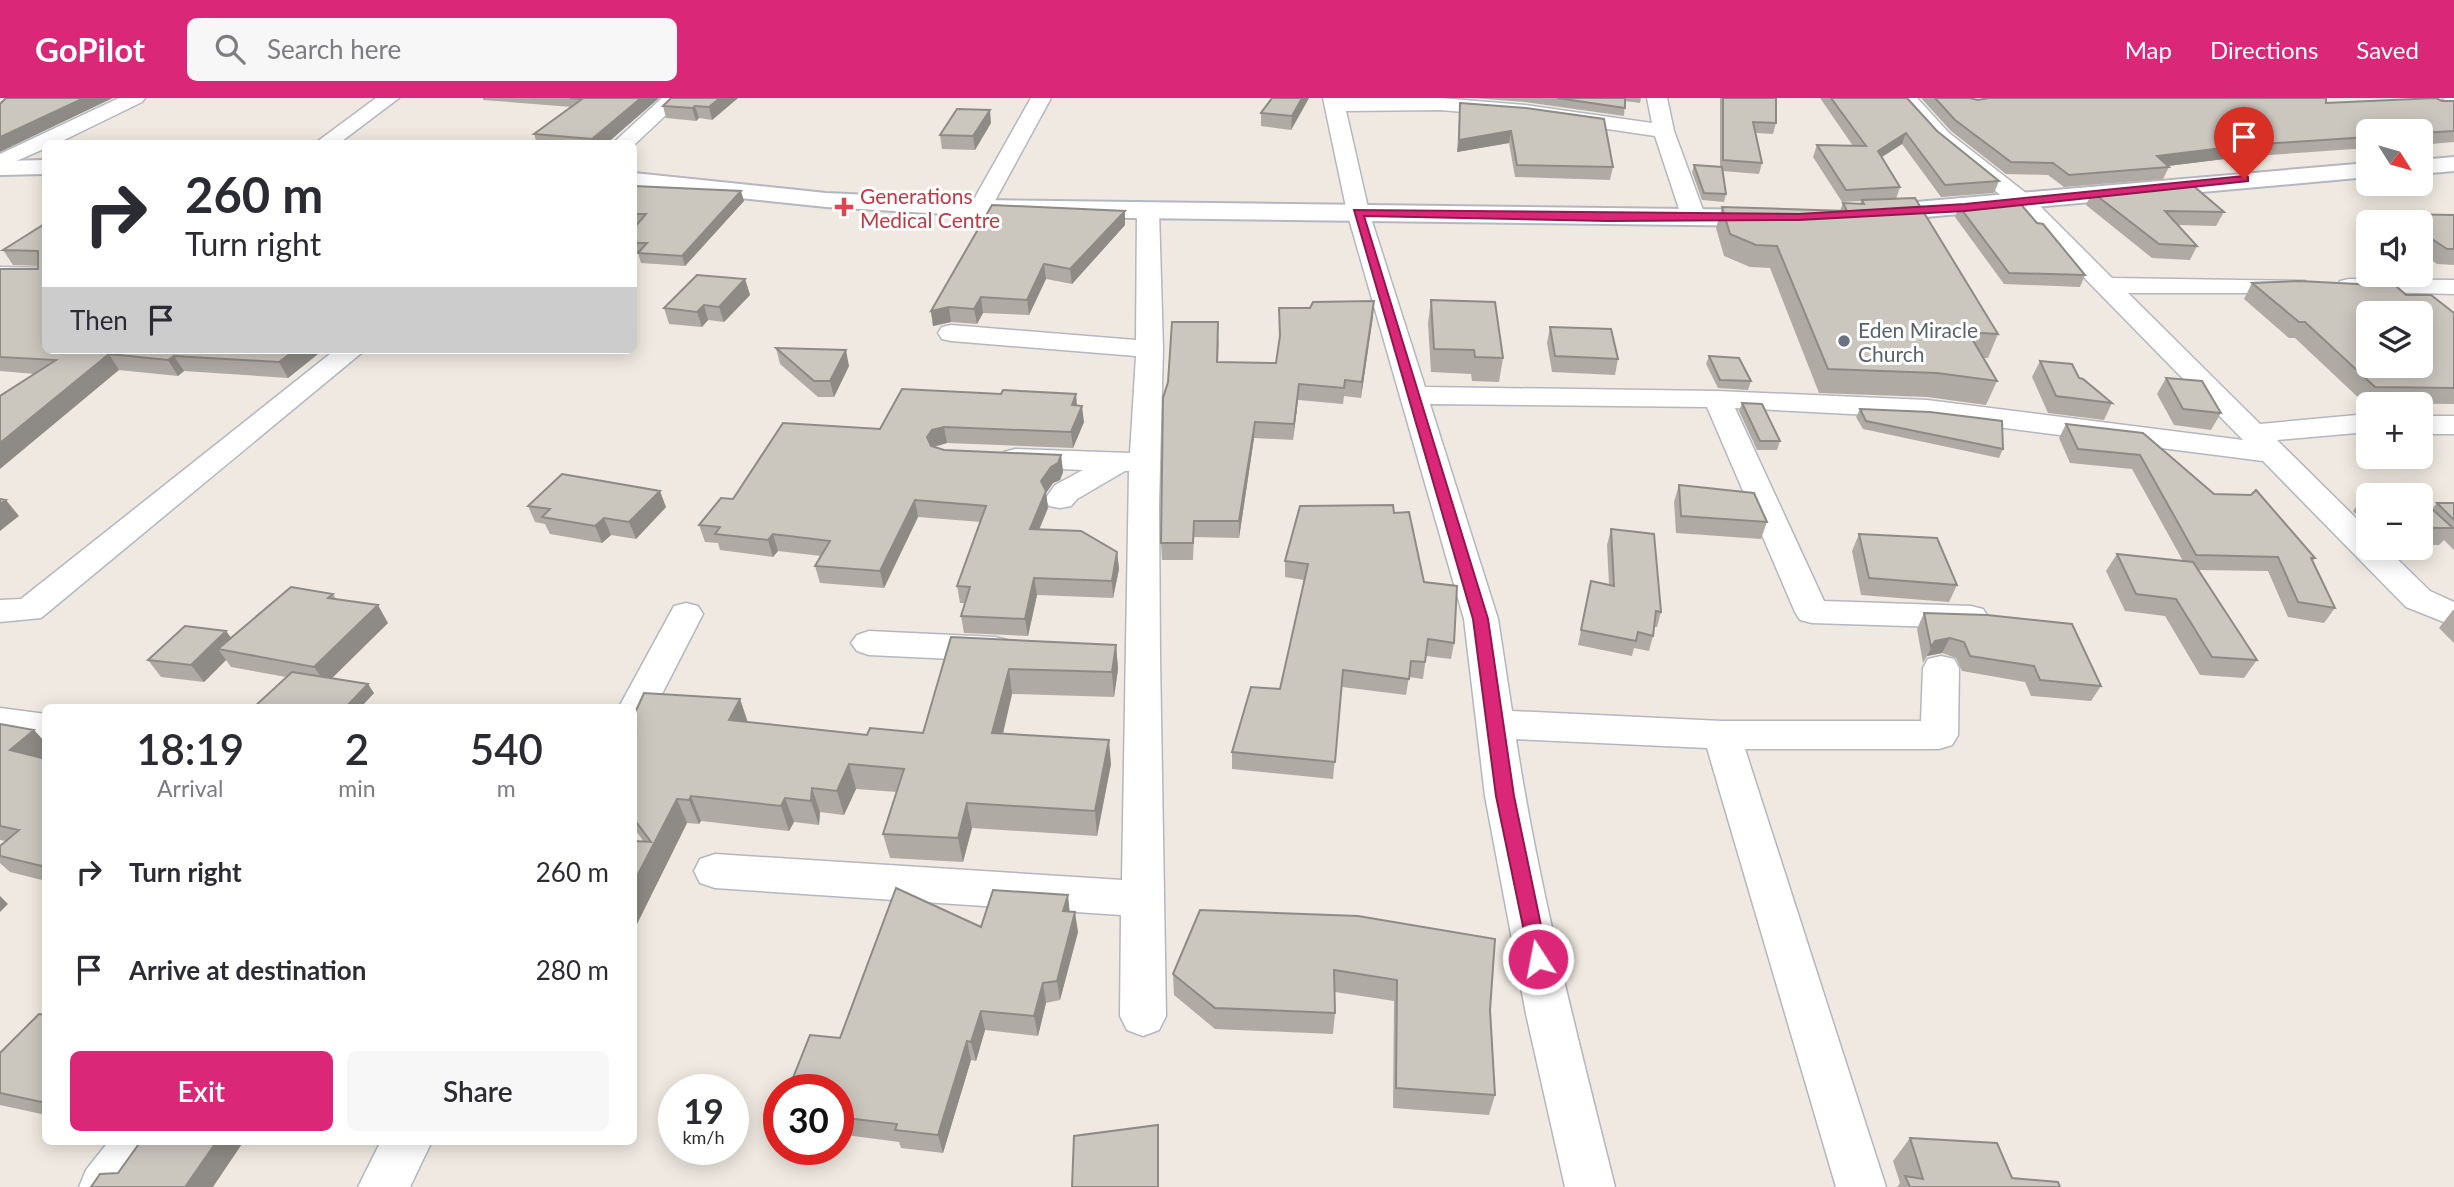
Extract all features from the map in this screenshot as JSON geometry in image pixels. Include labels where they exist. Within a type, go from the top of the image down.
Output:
[{"type":"street","points":[[46,140],[135,98]]},
{"type":"street","points":[[330,140],[390,98]]},
{"type":"street","points":[[627,140],[674,98]]},
{"type":"street","points":[[980,208],[1041,98]]},
{"type":"street","points":[[1657,98],[1664,131],[1694,218]]},
{"type":"street","points":[[1906,98],[1942,137],[2022,202],[2107,285],[2418,599],[2454,615]]},
{"type":"street","points":[[1590,1187],[1549,1014],[1505,796],[1480,619],[1358,212],[1334,101],[1440,104],[1525,111],[1664,131]]},
{"type":"street","points":[[1523,132],[1525,111]]},
{"type":"street","points":[[0,162],[42,142]]},
{"type":"street","points":[[2433,166],[2454,164]]},
{"type":"street","points":[[0,168],[42,167]]},
{"type":"street","points":[[1840,215],[2022,202],[2244,179],[2356,171]]},
{"type":"street","points":[[637,180],[826,200],[980,208],[1694,218],[1799,217]]},
{"type":"street","points":[[1143,1016],[1142,899],[1128,655],[1132,463],[1150,349],[1147,210]]},
{"type":"street","points":[[0,274],[42,275]]},
{"type":"street","points":[[2107,285],[2454,287]]},
{"type":"street","points":[[951,333],[1150,349]]},
{"type":"street","points":[[0,636],[14,611],[347,354]]},
{"type":"street","points":[[1414,395],[1717,399],[1927,409],[2263,443],[2356,425]]},
{"type":"street","points":[[1717,399],[1812,612],[2003,620]]},
{"type":"street","points":[[2433,425],[2454,425]]},
{"type":"street","points":[[987,457],[1132,463]]},
{"type":"street","points":[[1060,499],[1066,492],[1132,463]]},
{"type":"street","points":[[637,708],[686,614]]},
{"type":"street","points":[[869,643],[1032,650]]},
{"type":"street","points":[[1722,735],[1939,734],[1941,668]]},
{"type":"street","points":[[0,722],[42,728]]},
{"type":"street","points":[[1495,724],[1722,735],[1783,735]]},
{"type":"street","points":[[1722,735],[1861,1187]]},
{"type":"street","points":[[715,871],[1142,899]]},
{"type":"street","points":[[104,1187],[136,1145]]},
{"type":"street","points":[[383,1187],[405,1145]]},
{"type":"building","points":[[6,98],[84,98],[0,137],[0,104]]},
{"type":"building","points":[[570,98],[641,98],[592,139],[534,134],[582,99]]},
{"type":"building","points":[[671,98],[720,98],[709,107],[663,106]]},
{"type":"building","points":[[1272,98],[1302,98],[1292,116],[1261,113]]},
{"type":"building","points":[[1557,98],[1625,98],[1625,108]]},
{"type":"building","points":[[1723,98],[1776,98],[1776,123],[1753,122],[1762,163],[1723,160]]},
{"type":"building","points":[[1831,98],[1907,98],[1937,131],[1999,181],[1945,185],[1906,133],[1878,151],[1900,187],[1846,190],[1817,145],[1866,146]]},
{"type":"building","points":[[1935,98],[2326,98],[2326,103],[2436,98],[2454,101],[2454,131],[2433,132],[2433,119],[2356,119],[2356,138],[2247,145],[2157,156],[2169,167],[2069,175],[2053,163],[2011,162],[1955,120]]},
{"type":"building","points":[[1460,103],[1526,108],[1604,119],[1613,167],[1517,165],[1511,131],[1459,140]]},
{"type":"building","points":[[957,109],[990,110],[973,136],[940,135]]},
{"type":"building","points":[[1694,165],[1722,167],[1726,194],[1704,193]]},
{"type":"building","points":[[2190,183],[2224,212],[2165,211],[2197,246],[2159,244],[2092,192]]},
{"type":"building","points":[[637,186],[741,191],[682,256],[638,253],[647,243],[637,243],[637,224],[646,214],[637,214]]},
{"type":"building","points":[[1915,198],[1998,334],[1968,332],[1997,381],[1937,373],[1828,369],[1777,246],[1756,245],[1730,234],[1722,207],[1847,211],[1843,203],[1864,204],[1862,200]]},
{"type":"building","points":[[2018,201],[2037,223],[2043,224],[2085,275],[2009,273],[1959,206]]},
{"type":"building","points":[[992,205],[1125,211],[1070,269],[1044,264],[1027,300],[981,297],[974,309],[949,307],[931,311]]},
{"type":"building","points":[[2433,215],[2454,215],[2454,249],[2447,249],[2433,240]]},
{"type":"building","points":[[42,226],[42,354],[109,354],[0,443],[0,396],[56,360],[0,357],[0,269],[38,269],[38,251],[3,250]]},
{"type":"building","points":[[697,275],[745,279],[719,307],[704,305],[697,312],[664,308]]},
{"type":"building","points":[[2299,281],[2356,284],[2356,287],[2397,287],[2406,295],[2431,295],[2454,313],[2454,388],[2375,387],[2365,378],[2433,378],[2433,301],[2356,301],[2356,369],[2305,322],[2299,322],[2252,283]]},
{"type":"building","points":[[1431,300],[1495,302],[1503,358],[1475,357],[1474,350],[1434,349]]},
{"type":"building","points":[[1374,301],[1362,382],[1345,380],[1344,388],[1299,384],[1294,424],[1255,422],[1239,521],[1194,521],[1193,543],[1161,543],[1163,398],[1168,382],[1172,322],[1218,322],[1217,362],[1276,363],[1280,336],[1279,308],[1310,308],[1313,302]]},
{"type":"building","points":[[1550,327],[1611,329],[1618,359],[1555,356]]},
{"type":"building","points":[[776,348],[846,350],[830,381],[814,381]]},
{"type":"building","points":[[109,354],[290,354],[279,362],[174,356],[168,360]]},
{"type":"building","points":[[1709,356],[1739,358],[1751,381],[1720,380]]},
{"type":"building","points":[[2040,361],[2072,364],[2079,378],[2112,403],[2056,396]]},
{"type":"building","points":[[2166,378],[2202,381],[2221,413],[2183,409]]},
{"type":"building","points":[[902,389],[1001,394],[1003,390],[1076,394],[1072,405],[1082,406],[1071,432],[944,427],[932,430],[927,437],[931,446],[944,450],[1061,455],[1058,463],[1051,467],[1041,481],[1046,491],[1030,529],[1081,531],[1117,552],[1112,581],[1034,578],[1025,619],[961,616],[970,587],[957,586],[986,506],[915,500],[880,571],[815,566],[830,541],[773,534],[768,540],[715,534],[720,527],[699,525],[721,498],[733,499],[783,423],[880,429]]},
{"type":"building","points":[[1742,403],[1762,404],[1780,441],[1760,441]]},
{"type":"building","points":[[1860,409],[1930,412],[2002,421],[2003,449],[1866,421]]},
{"type":"building","points":[[2066,424],[2143,433],[2214,494],[2251,495],[2256,490],[2315,558],[2311,558],[2335,608],[2298,602],[2278,557],[2196,555],[2140,455],[2078,449]]},
{"type":"building","points":[[562,474],[660,491],[629,522],[604,518],[595,526],[542,517],[550,509],[528,506]]},
{"type":"building","points":[[1679,485],[1754,493],[1767,522],[1681,516]]},
{"type":"building","points":[[2437,503],[2454,503],[2454,520]]},
{"type":"building","points":[[1393,505],[1394,513],[1409,512],[1424,582],[1457,586],[1454,643],[1428,639],[1425,662],[1411,661],[1409,679],[1343,670],[1335,762],[1232,752],[1251,687],[1280,689],[1308,564],[1285,561],[1300,506]]},
{"type":"building","points":[[2433,510],[2453,528],[2433,528]]},
{"type":"building","points":[[1611,529],[1654,534],[1661,612],[1656,611],[1653,636],[1638,632],[1636,641],[1581,630],[1591,581],[1614,586]]},
{"type":"building","points":[[1859,534],[1937,538],[1957,585],[1869,578]]},
{"type":"building","points":[[2117,554],[2193,562],[2257,660],[2212,657],[2176,599],[2136,594]]},
{"type":"building","points":[[291,587],[333,594],[328,598],[378,605],[314,667],[218,649]]},
{"type":"building","points":[[1924,613],[1987,615],[2072,624],[2101,686],[2040,680],[2034,666],[1970,656],[1964,642],[1950,638],[1935,641],[1931,647]]},
{"type":"building","points":[[185,626],[226,631],[191,665],[148,660]]},
{"type":"building","points":[[951,637],[1116,645],[1112,672],[1009,669],[992,733],[1109,740],[1095,811],[967,803],[958,838],[883,834],[904,769],[849,764],[837,791],[812,788],[811,801],[785,798],[781,806],[691,796],[689,800],[677,799],[637,876],[637,841],[651,842],[637,823],[637,708],[644,693],[740,699],[729,720],[867,735],[870,728],[923,733]]},
{"type":"building","points":[[292,672],[368,684],[349,704],[257,704]]},
{"type":"building","points":[[0,724],[34,730],[10,750],[42,758],[42,866],[0,856],[0,846],[19,830],[0,826]]},
{"type":"building","points":[[896,888],[981,927],[993,890],[1068,895],[1063,911],[1075,912],[1057,981],[1043,983],[1034,1016],[981,1011],[971,1042],[967,1041],[938,1135],[895,1130],[897,1124],[854,1119],[854,1074],[795,1074],[810,1035],[840,1038]]},
{"type":"building","points":[[1200,910],[1358,916],[1495,939],[1490,1010],[1495,1095],[1396,1088],[1397,980],[1334,970],[1335,1013],[1215,1008],[1173,974]]},
{"type":"building","points":[[39,1014],[42,1014],[42,1102],[0,1093],[0,1053]]},
{"type":"building","points":[[1158,1125],[1158,1187],[1072,1187],[1074,1136]]},
{"type":"building","points":[[1910,1138],[1997,1143],[2012,1178],[2058,1182],[2060,1187],[1910,1187],[1905,1176],[1923,1179]]},
{"type":"building","points":[[138,1145],[214,1145],[185,1187],[91,1187],[100,1174],[118,1173]]},
{"type":"place","name":"Generations Medical Centre","points":[[844,207]]},
{"type":"place","name":"Eden Miracle Church","points":[[1844,341]]},
{"type":"route","points":[[1538,959],[1505,796],[1480,619],[1467,568],[1358,212],[1607,218],[1853,215],[1965,208],[2244,179]]}]
